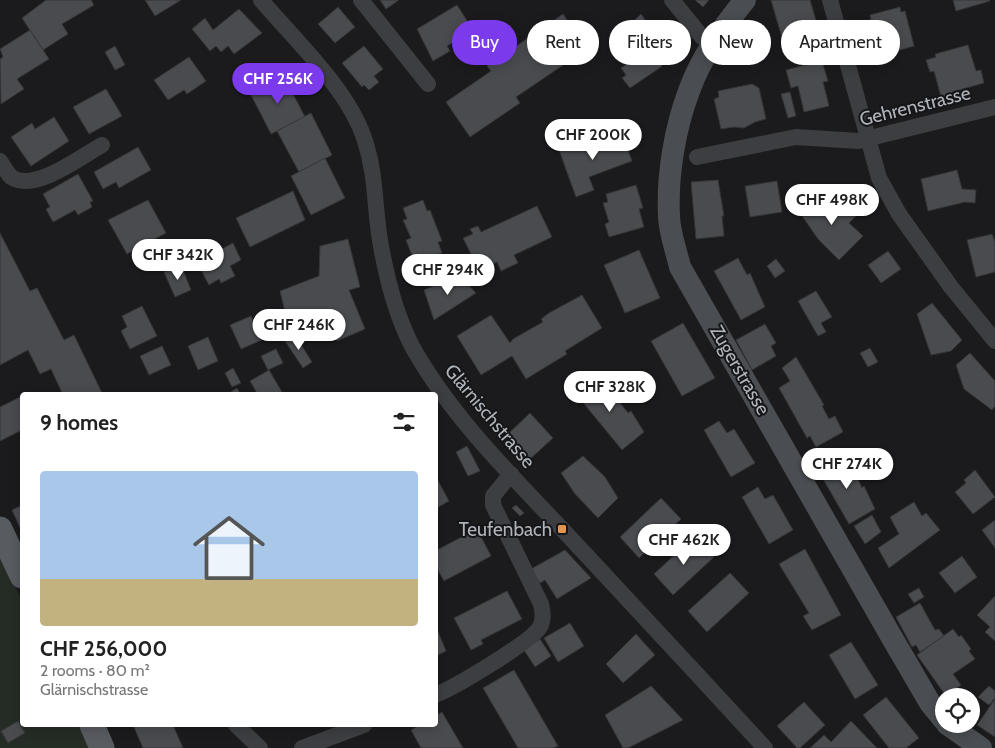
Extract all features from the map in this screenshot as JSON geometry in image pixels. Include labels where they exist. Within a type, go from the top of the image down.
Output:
[{"type":"main road","name":"Zugerstrasse","points":[[730,20],[745,0]]},
{"type":"main road","name":"Zugerstrasse","points":[[702,65],[689,91],[671,171],[669,216],[680,267],[890,636],[935,709]]},
{"type":"main road","points":[[0,529],[20,572]]},
{"type":"main road","points":[[93,727],[102,748]]},
{"type":"main road","points":[[960,733],[981,748]]},
{"type":"street","name":"Glärnischstrasse","points":[[261,0],[326,75],[349,105],[359,124],[374,176],[380,245],[391,288],[405,331],[435,384],[511,474],[765,748]]},
{"type":"street","points":[[361,0],[428,84]]},
{"type":"street","points":[[672,0],[701,36]]},
{"type":"street","points":[[830,0],[879,178],[899,214],[951,287],[995,341]]},
{"type":"street","name":"Gehrenstrasse","points":[[697,158],[796,137],[858,141],[995,107]]},
{"type":"street","points":[[0,161],[10,176],[25,182],[42,179],[102,145]]},
{"type":"street","points":[[438,694],[532,637],[542,622],[541,604],[493,505],[493,496],[511,474]]},
{"type":"street","points":[[238,727],[260,748]]},
{"type":"street","points":[[302,748],[359,727]]},
{"type":"shaded area","points":[[0,557],[20,596],[20,727],[84,727],[94,748],[0,748]]},
{"type":"building","points":[[46,0],[91,0],[94,5],[62,24],[68,34],[43,50],[22,18]]},
{"type":"building","points":[[145,0],[181,0],[155,16]]},
{"type":"building","points":[[380,0],[399,0],[386,9]]},
{"type":"building","points":[[695,0],[709,0],[703,7]]},
{"type":"building","points":[[771,0],[810,0],[816,20],[781,20],[781,34]]},
{"type":"building","points":[[953,0],[989,0],[990,1],[956,11]]},
{"type":"building","points":[[457,5],[467,20],[452,20],[452,43],[447,46],[450,51],[433,61],[417,29]]},
{"type":"building","points":[[338,7],[355,27],[335,43],[318,24]]},
{"type":"building","points":[[900,7],[901,12],[905,11],[914,46],[900,50],[900,20],[869,20],[871,19],[870,15]]},
{"type":"building","points":[[239,9],[262,33],[234,54],[228,46],[221,52],[216,46],[210,51],[192,29],[205,18],[213,30]]},
{"type":"building","points":[[563,14],[567,20],[554,20]]},
{"type":"building","points":[[641,14],[645,20],[635,20]]},
{"type":"building","points":[[30,30],[49,59],[17,79],[24,89],[1,104],[0,59],[3,57],[0,49]]},
{"type":"building","points":[[527,39],[527,65],[563,65],[516,97],[520,103],[470,137],[446,102],[491,71],[487,66],[488,65],[517,65],[517,45]]},
{"type":"building","points":[[968,45],[976,71],[981,70],[984,83],[941,97],[934,71],[930,72],[926,60],[936,57],[935,54]]},
{"type":"building","points":[[115,46],[125,65],[115,70],[105,52]]},
{"type":"building","points":[[364,46],[383,69],[374,76],[379,82],[369,90],[364,85],[362,87],[342,63]]},
{"type":"building","points":[[189,57],[206,81],[187,94],[184,90],[168,100],[154,80]]},
{"type":"building","points":[[626,65],[662,65],[630,88],[622,78],[626,75],[621,68]]},
{"type":"building","points":[[806,65],[823,65],[828,81],[823,82],[829,106],[804,112],[798,86],[791,88],[786,70]]},
{"type":"building","points":[[284,76],[305,117],[271,134],[251,95]]},
{"type":"building","points":[[752,84],[759,88],[766,119],[744,128],[721,129],[714,99],[719,97],[718,91]]},
{"type":"building","points":[[106,89],[122,116],[89,134],[73,107]]},
{"type":"building","points":[[790,92],[796,116],[788,118],[781,94]]},
{"type":"building","points":[[311,113],[332,155],[299,172],[277,131]]},
{"type":"building","points":[[54,117],[69,141],[31,166],[11,137],[32,123],[35,129]]},
{"type":"building","points":[[622,134],[632,161],[589,177],[594,190],[576,197],[559,150],[585,140],[588,148]]},
{"type":"building","points":[[138,147],[151,170],[119,188],[116,182],[103,189],[94,172]]},
{"type":"building","points":[[325,158],[345,198],[311,215],[291,176]]},
{"type":"building","points":[[957,170],[962,189],[976,190],[975,203],[965,202],[928,211],[921,179]]},
{"type":"building","points":[[78,174],[93,201],[90,202],[92,207],[78,215],[75,210],[53,222],[46,209],[50,207],[43,194]]},
{"type":"building","points":[[718,180],[724,216],[722,216],[724,236],[696,239],[691,182]]},
{"type":"building","points":[[777,181],[782,212],[750,217],[745,186]]},
{"type":"building","points":[[636,185],[643,208],[639,209],[644,227],[609,237],[605,224],[609,222],[603,203],[608,202],[606,194]]},
{"type":"building","points":[[293,191],[305,220],[250,247],[236,218]]},
{"type":"building","points":[[827,194],[842,216],[851,209],[856,216],[849,223],[863,236],[839,260],[818,239],[800,213]]},
{"type":"building","points":[[148,200],[166,233],[127,254],[108,220]]},
{"type":"building","points":[[423,200],[427,211],[430,210],[442,241],[438,242],[442,253],[415,263],[406,240],[411,238],[403,220],[407,219],[403,208]]},
{"type":"building","points":[[537,206],[552,237],[514,255],[518,263],[501,271],[497,262],[484,268],[478,256],[473,258],[463,238],[473,234],[470,229],[478,226],[481,232]]},
{"type":"building","points":[[0,233],[30,291],[37,288],[64,340],[74,335],[102,392],[62,392],[51,369],[40,374],[28,350],[0,365]]},
{"type":"building","points":[[992,234],[995,242],[995,272],[976,277],[967,240]]},
{"type":"building","points":[[348,239],[360,287],[349,290],[365,329],[337,341],[319,314],[287,320],[280,291],[319,276],[320,246]]},
{"type":"building","points":[[217,243],[220,250],[233,243],[241,260],[230,266],[235,276],[221,283],[219,279],[209,285],[201,270],[208,266],[200,251]]},
{"type":"building","points":[[639,250],[660,298],[625,313],[604,265]]},
{"type":"building","points":[[888,251],[901,269],[881,283],[868,265]]},
{"type":"building","points":[[738,258],[747,275],[750,273],[765,307],[741,320],[714,271]]},
{"type":"building","points":[[776,259],[785,271],[775,278],[767,266]]},
{"type":"building","points":[[181,265],[191,290],[175,297],[164,272]]},
{"type":"building","points":[[459,275],[476,293],[434,320],[424,290]]},
{"type":"building","points":[[816,291],[832,317],[821,323],[826,332],[818,336],[798,301]]},
{"type":"building","points":[[582,295],[602,328],[565,351],[567,354],[526,379],[512,356],[481,375],[457,336],[491,315],[510,343],[513,339],[543,322],[541,319],[549,313]]},
{"type":"building","points":[[932,303],[962,340],[951,351],[931,355],[917,314]]},
{"type":"building","points":[[142,306],[157,336],[130,349],[121,331],[127,327],[122,316]]},
{"type":"building","points":[[251,316],[262,340],[241,349],[230,325]]},
{"type":"building","points":[[683,323],[715,378],[682,396],[651,341]]},
{"type":"building","points":[[765,324],[776,343],[771,346],[776,356],[752,370],[736,340]]},
{"type":"building","points":[[295,335],[312,362],[303,368],[285,341]]},
{"type":"building","points":[[208,337],[218,361],[198,370],[188,346]]},
{"type":"building","points":[[162,346],[171,365],[149,375],[140,356]]},
{"type":"building","points":[[870,348],[878,362],[868,367],[860,353]]},
{"type":"building","points":[[276,349],[283,363],[268,370],[261,356]]},
{"type":"building","points":[[970,353],[995,381],[995,406],[992,410],[964,389],[956,365]]},
{"type":"building","points":[[796,357],[824,405],[822,406],[829,419],[835,416],[843,432],[816,447],[810,436],[807,438],[779,388],[790,381],[782,368]]},
{"type":"building","points":[[233,368],[241,383],[232,387],[225,373]]},
{"type":"building","points":[[269,370],[282,392],[256,392],[250,381]]},
{"type":"building","points":[[598,376],[608,388],[610,386],[616,393],[614,395],[628,413],[631,411],[644,432],[622,450],[576,394]]},
{"type":"building","points":[[237,388],[239,392],[231,392]]},
{"type":"building","points":[[20,397],[20,431],[0,441],[0,407]]},
{"type":"building","points":[[530,413],[553,438],[529,460],[506,436]]},
{"type":"building","points":[[719,421],[727,433],[734,429],[755,463],[731,477],[704,430]]},
{"type":"building","points":[[467,446],[480,471],[468,476],[456,452]]},
{"type":"building","points":[[583,456],[605,477],[618,498],[598,518],[575,494],[561,473]]},
{"type":"building","points":[[844,457],[850,467],[852,466],[862,488],[864,486],[875,509],[849,524],[819,472]]},
{"type":"building","points":[[975,470],[995,497],[973,514],[955,492],[966,483],[964,480]]},
{"type":"building","points":[[438,481],[449,501],[438,507]]},
{"type":"building","points":[[758,487],[765,499],[773,495],[793,530],[769,544],[742,497]]},
{"type":"building","points":[[661,498],[681,519],[639,558],[620,537]]},
{"type":"building","points":[[914,502],[922,516],[926,513],[940,530],[889,568],[878,548],[899,534],[890,517]]},
{"type":"building","points":[[516,505],[524,513],[520,516],[512,508]]},
{"type":"building","points":[[20,506],[20,528],[12,510]]},
{"type":"building","points":[[872,515],[881,532],[865,544],[854,526]]},
{"type":"building","points":[[995,520],[995,548],[982,530]]},
{"type":"building","points":[[477,529],[491,556],[444,581],[438,570],[438,549]]},
{"type":"building","points":[[695,536],[714,557],[673,595],[654,574]]},
{"type":"building","points":[[805,549],[841,615],[812,630],[803,616],[809,613],[779,564]]},
{"type":"building","points":[[565,550],[591,578],[557,599],[545,580],[540,583],[531,569]]},
{"type":"building","points":[[962,556],[977,577],[955,593],[939,573]]},
{"type":"building","points":[[730,573],[749,593],[707,632],[688,611]]},
{"type":"building","points":[[919,588],[924,597],[914,603],[908,594]]},
{"type":"building","points":[[507,591],[522,619],[481,640],[483,644],[471,650],[454,618]]},
{"type":"building","points":[[995,596],[995,641],[985,632],[990,627],[977,615]]},
{"type":"building","points":[[920,603],[935,630],[939,629],[944,636],[920,652],[916,645],[912,647],[896,617]]},
{"type":"building","points":[[570,623],[584,646],[558,662],[544,638]]},
{"type":"building","points":[[953,629],[959,637],[961,635],[971,649],[969,651],[975,659],[953,674],[961,685],[957,688],[940,688],[917,655]]},
{"type":"building","points":[[438,631],[446,651],[438,655]]},
{"type":"building","points":[[636,634],[655,655],[623,683],[606,664]]},
{"type":"building","points":[[540,639],[551,656],[535,667],[524,650]]},
{"type":"building","points":[[851,642],[878,685],[855,699],[829,655]]},
{"type":"building","points":[[514,670],[558,746],[553,748],[518,748],[483,688]]},
{"type":"building","points":[[651,686],[683,720],[628,748],[623,748],[605,715]]},
{"type":"building","points":[[989,686],[995,691],[995,698],[989,705],[980,698],[980,695]]},
{"type":"building","points":[[886,697],[919,738],[906,748],[889,748],[863,715]]},
{"type":"building","points":[[995,699],[995,737],[980,727],[980,721]]},
{"type":"building","points":[[804,702],[825,725],[800,748],[797,748],[777,726]]},
{"type":"building","points":[[442,712],[463,748],[421,748],[411,730],[416,727],[438,727],[438,714]]},
{"type":"building","points":[[18,721],[25,733],[8,743],[1,731]]},
{"type":"building","points":[[851,721],[877,748],[810,748],[824,735],[831,742]]},
{"type":"building","points":[[134,727],[174,727],[183,748],[143,748]]},
{"type":"place","name":"Teufenbach","points":[[562,529]]}]
